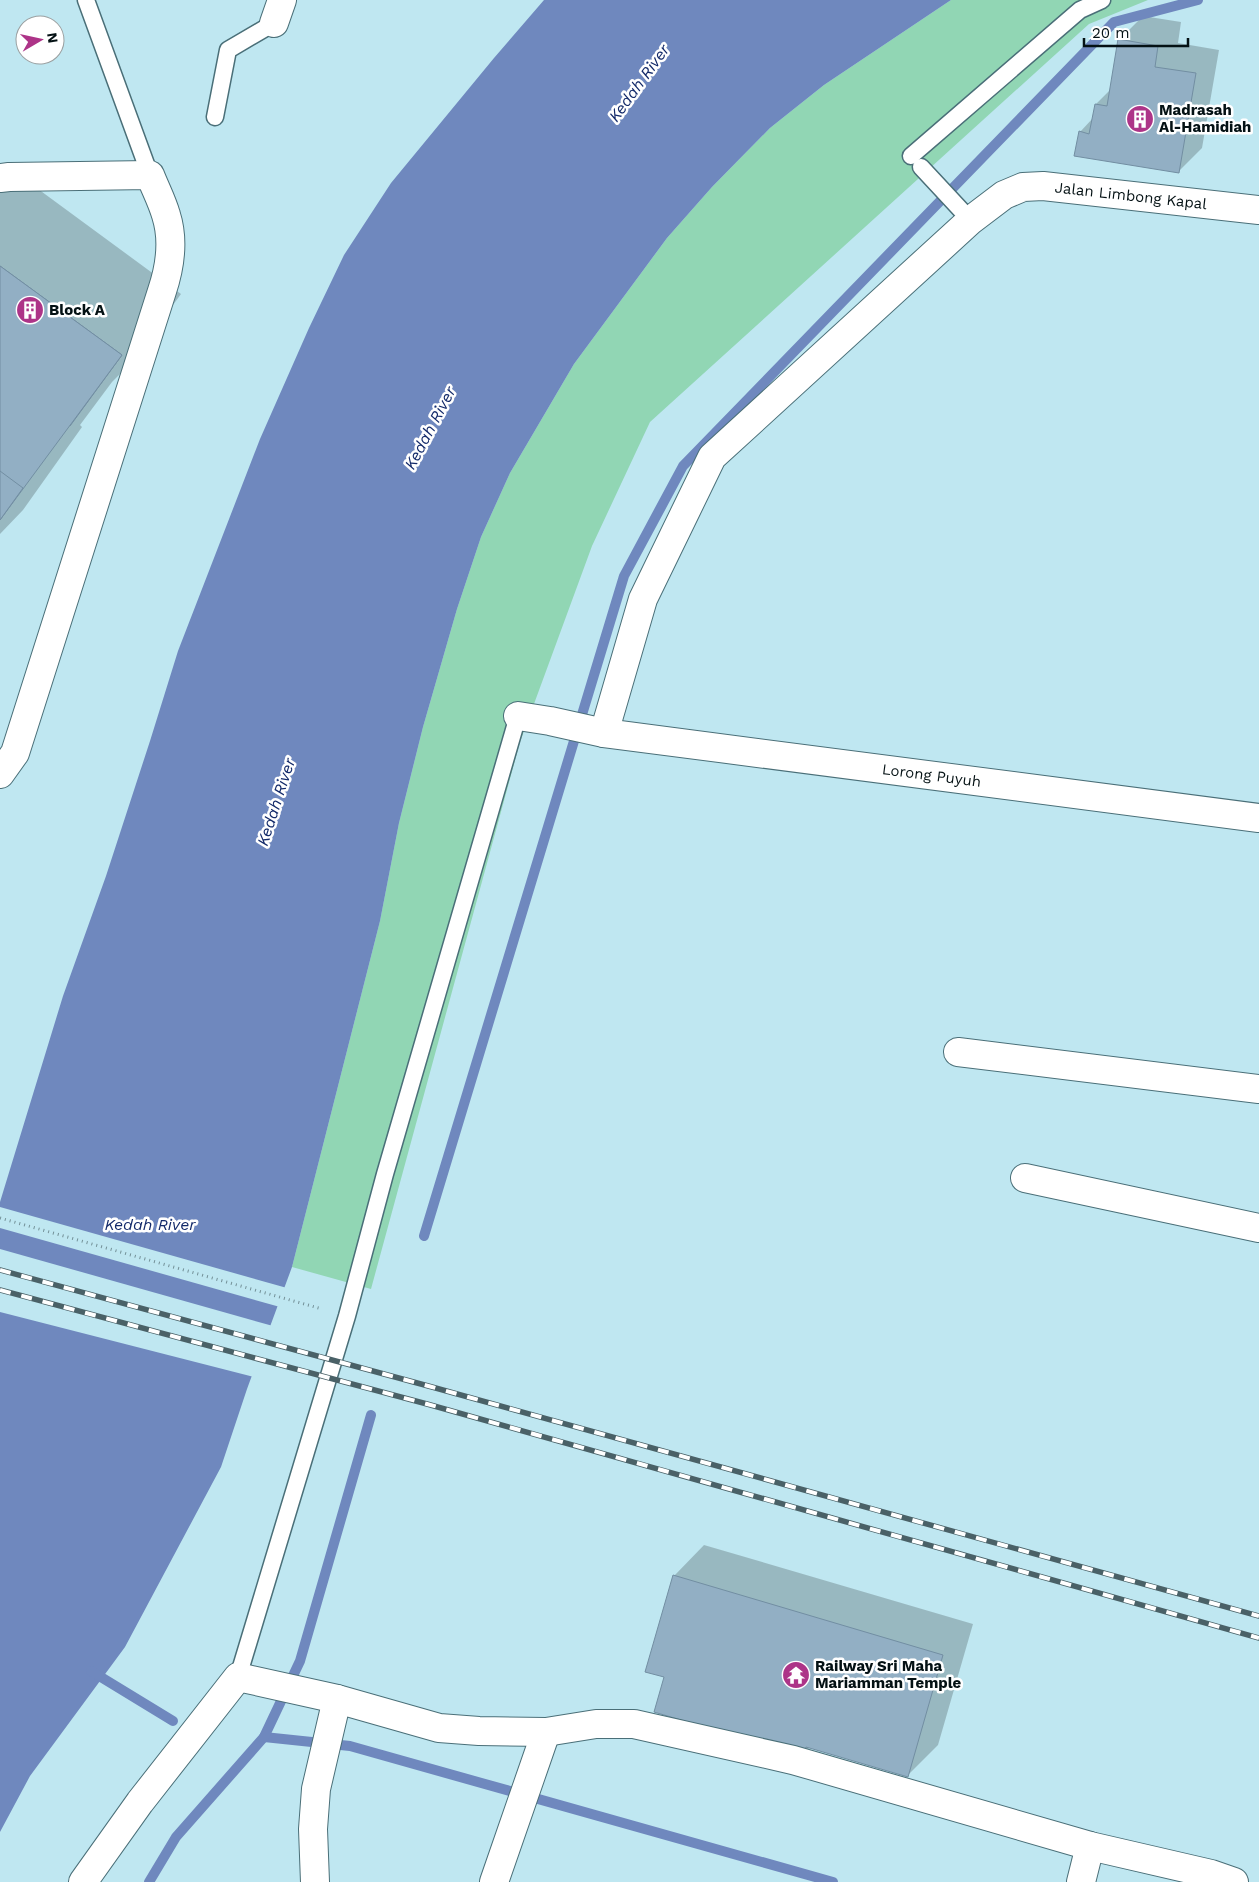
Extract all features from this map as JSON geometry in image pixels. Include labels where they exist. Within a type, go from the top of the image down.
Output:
[{"type":"street","points":[[0,178],[150,175],[167,215],[170,236],[168,273],[15,753],[0,774]]},
{"type":"street","name":"Jalan Limbong Kapal","points":[[596,731],[644,599],[712,457],[971,220],[1004,195],[1023,187],[1043,186],[1259,210]]},
{"type":"street","name":"Lorong Puyuh","points":[[518,716],[596,731],[1259,818]]},
{"type":"street","points":[[958,1052],[1259,1089]]},
{"type":"street","points":[[1025,1178],[1259,1228]]},
{"type":"street","points":[[83,1882],[140,1802],[238,1677],[337,1699],[439,1728],[479,1731],[546,1732],[596,1724],[634,1724],[793,1760],[1090,1846],[1210,1874],[1234,1882]]},
{"type":"street","points":[[316,1882],[313,1829],[316,1790],[337,1699]]},
{"type":"street","points":[[494,1882],[546,1732]]},
{"type":"street","points":[[1081,1882],[1090,1846]]},
{"type":"lane","points":[[86,0],[150,175]]},
{"type":"lane","points":[[962,210],[916,162],[1080,10],[1102,0]]},
{"type":"lane","points":[[215,118],[228,50],[278,12]]},
{"type":"lane","points":[[238,1677],[347,1316],[385,1174],[518,716]]},
{"type":"path","points":[[0,1218],[293,1300]]},
{"type":"green space","points":[[951,0],[1148,0],[1089,24],[650,422],[592,546],[520,742],[371,1289],[292,1267],[380,921],[399,823],[423,727],[457,609],[481,537],[510,473],[574,364],[667,238],[712,187],[770,128],[824,85]]},
{"type":"water","name":"Kedah River","points":[[544,0],[951,0],[824,85],[770,128],[712,187],[667,238],[574,364],[510,473],[481,537],[457,609],[423,727],[399,823],[380,921],[292,1267],[247,1389],[221,1467],[125,1647],[30,1776],[0,1832],[0,1202],[63,996],[106,876],[178,651],[260,439],[309,328],[344,255],[391,183]]},
{"type":"pier","points":[[0,1207],[287,1288],[280,1307],[0,1228]]},
{"type":"pier","points":[[0,1249],[273,1326],[254,1377],[0,1312]]},
{"type":"building","name":"Madrasah Al-Hamidiah","points":[[1118,39],[1158,46],[1155,67],[1196,73],[1179,173],[1074,156],[1079,131],[1089,134],[1095,104],[1107,106]]},
{"type":"building","name":"Block A","points":[[0,266],[122,355],[70,426],[0,375]]},
{"type":"building","name":"Block A","points":[[0,266],[122,355],[0,520]]},
{"type":"building","points":[[0,471],[23,488],[0,520]]},
{"type":"building","name":"Railway Sri Maha Mariamman Temple","points":[[673,1575],[943,1655],[908,1777],[806,1747],[803,1756],[654,1712],[664,1677],[645,1672]]},
{"type":"waterway","points":[[424,1236],[624,576],[683,466],[1114,22],[1198,0]]},
{"type":"waterway","points":[[149,1882],[176,1837],[264,1737],[300,1661],[371,1415]]},
{"type":"waterway","points":[[91,1671],[173,1721]]},
{"type":"waterway","points":[[264,1737],[350,1746],[833,1882]]},
{"type":"railway","points":[[0,1270],[432,1387],[1259,1616]]},
{"type":"railway","points":[[0,1290],[427,1404],[1259,1638]]},
{"type":"place","name":"Madrasah Al-Hamidiah","points":[[1140,119]]},
{"type":"place","name":"Block A","points":[[30,310]]},
{"type":"place","name":"Railway Sri Maha Mariamman Temple","points":[[796,1675]]}]
